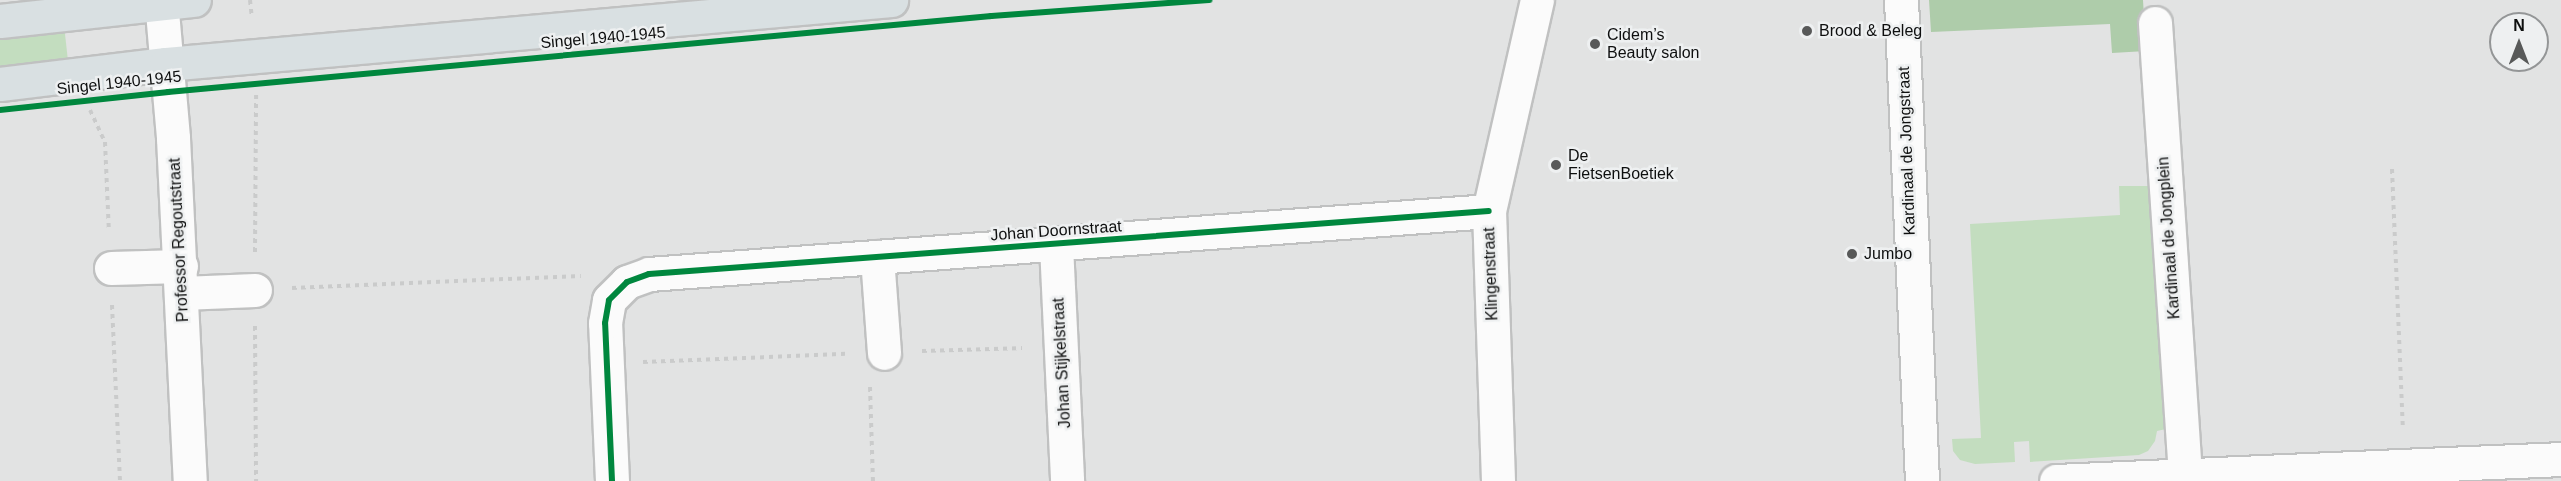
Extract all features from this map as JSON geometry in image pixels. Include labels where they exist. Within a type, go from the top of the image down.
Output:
[{"type":"main road","points":[[0,21],[161,1],[194,0]]},
{"type":"main road","name":"Singel 1940-1945","points":[[0,84],[166,64],[891,0]]},
{"type":"street","name":"Klingenstraat","points":[[1498,481],[1489,211],[1537,0]]},
{"type":"street","name":"Kardinaal de Jongstraat","points":[[1901,0],[1922,481]]},
{"type":"street","name":"Professor Regoutstraat","points":[[161,1],[173,138],[190,481]]},
{"type":"street","name":"Kardinaal de Jongplein","points":[[2156,23],[2185,475]]},
{"type":"street","name":"Johan Doornstraat","points":[[627,282],[649,274],[1489,211]]},
{"type":"street","name":"Johan Stijkelstraat","points":[[1056,245],[1067,481]]},
{"type":"street","points":[[876,353],[878,257]]},
{"type":"street","points":[[111,268],[255,290]]},
{"type":"street","points":[[612,481],[605,323],[609,300],[627,282]]},
{"type":"street","points":[[2056,481],[2185,475],[2255,477],[2405,466],[2561,459]]},
{"type":"path","points":[[250,0],[254,56],[256,481]]},
{"type":"path","points":[[2392,169],[2405,466]]},
{"type":"path","points":[[255,290],[584,276],[627,282]]},
{"type":"path","points":[[606,364],[1061,347]]},
{"type":"path","points":[[873,481],[876,353]]},
{"type":"green space","points":[[1929,0],[2143,0],[2146,51],[2112,53],[2110,24],[1931,32]]},
{"type":"green space","points":[[64,25],[68,61],[0,73],[0,31]]},
{"type":"green space","points":[[2119,186],[2149,186],[2166,429],[2157,431],[2155,441],[2148,451],[2139,455],[2030,462],[2029,441],[2014,442],[2015,462],[1975,464],[1960,460],[1953,451],[1952,439],[1981,438],[1970,224],[2120,215]]},
{"type":"cycle path","points":[[0,110],[168,92],[991,16],[1209,0]]},
{"type":"cycle path","points":[[612,481],[605,323],[609,300],[627,282],[649,274],[1489,211]]},
{"type":"place","name":"Brood & Beleg","points":[[1807,31]]},
{"type":"place","name":"Cidem’s Beauty salon","points":[[1595,44]]},
{"type":"place","name":"De FietsenBoetiek","points":[[1556,165]]},
{"type":"place","name":"Jumbo","points":[[1852,254]]}]
